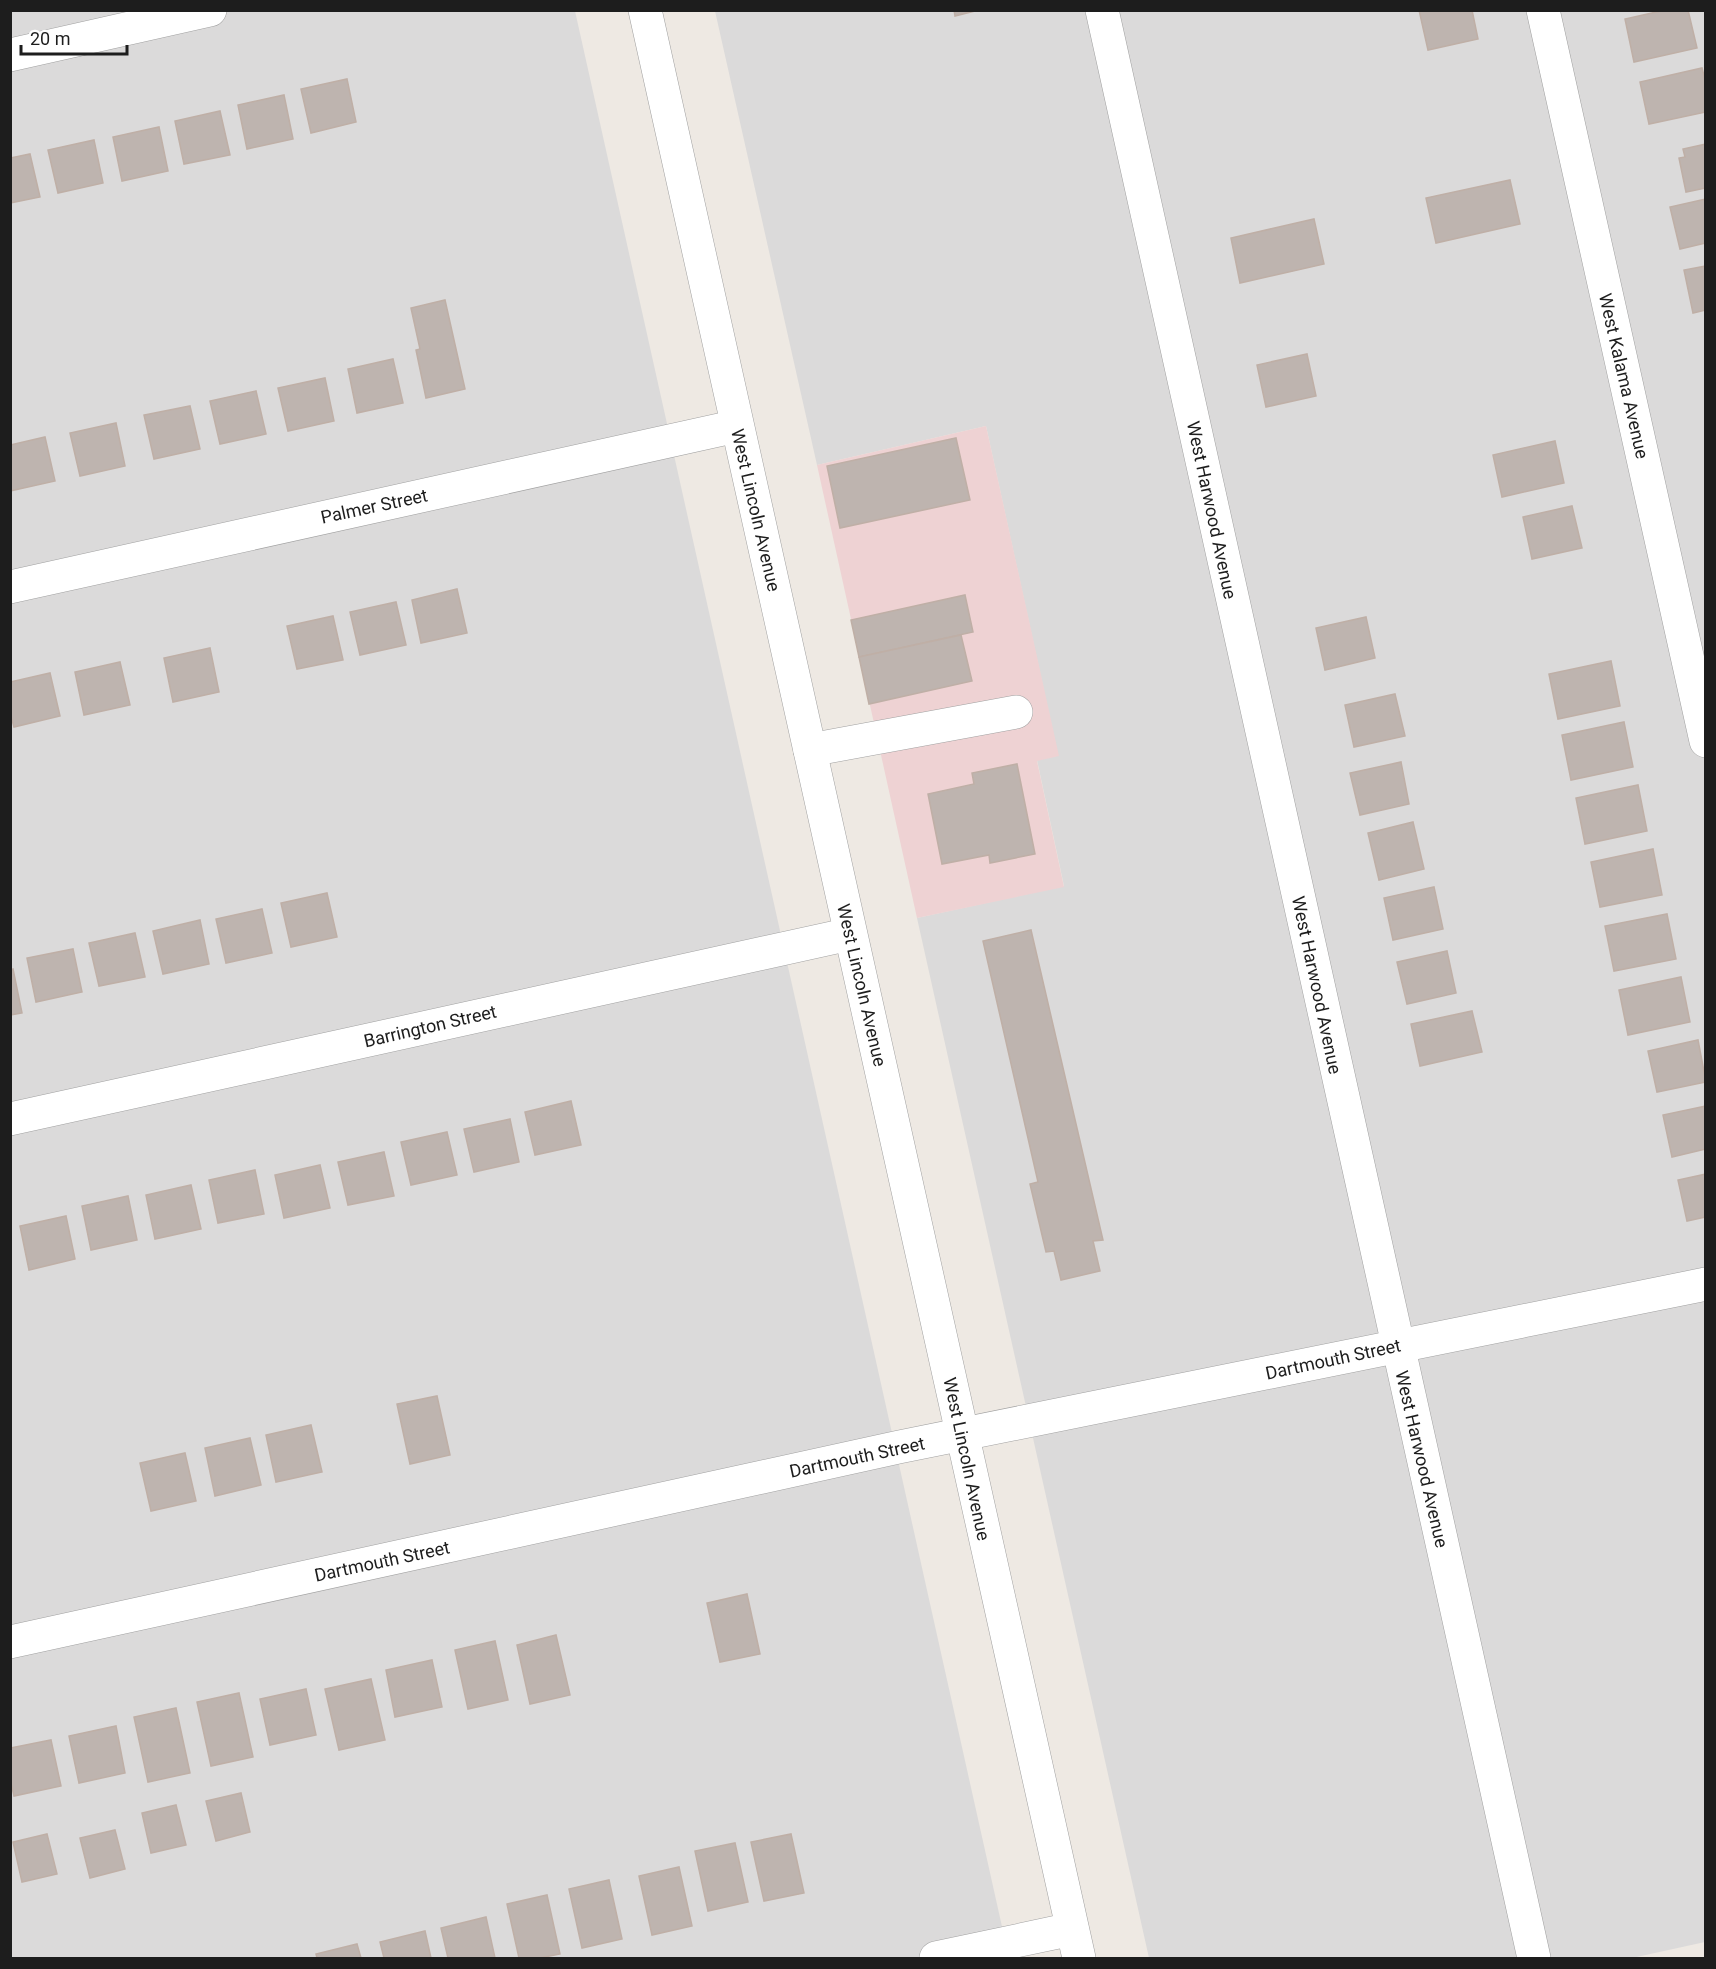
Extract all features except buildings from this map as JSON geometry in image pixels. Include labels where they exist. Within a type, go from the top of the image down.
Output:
[{"type":"street","points":[[10,55],[210,10]]},
{"type":"street","name":"West Lincoln Avenue","points":[[645,10],[1076,1944]]},
{"type":"street","name":"West Harwood Avenue","points":[[1102,10],[1534,1959]]},
{"type":"street","name":"West Kalama Avenue","points":[[1543,10],[1706,741]]},
{"type":"street","name":"Palmer Street","points":[[10,586],[737,426]]},
{"type":"street","points":[[810,750],[1016,712]]},
{"type":"street","name":"Barrington Street","points":[[10,1119],[850,934]]},
{"type":"street","name":"Dartmouth Street","points":[[10,1642],[864,1455],[1706,1284]]},
{"type":"street","points":[[936,1959],[1076,1944]]},
{"type":"shaded area","points":[[11,11],[575,11],[1009,1958],[11,1958]]},
{"type":"shaded area","points":[[715,11],[1705,11],[1705,1942],[1632,1958],[1149,1958],[917,918],[1064,886],[1037,760],[1058,755],[986,426],[817,465]]},
{"type":"shaded area","points":[[986,426],[1059,756],[1037,761],[1064,887],[917,918],[817,465]]}]
